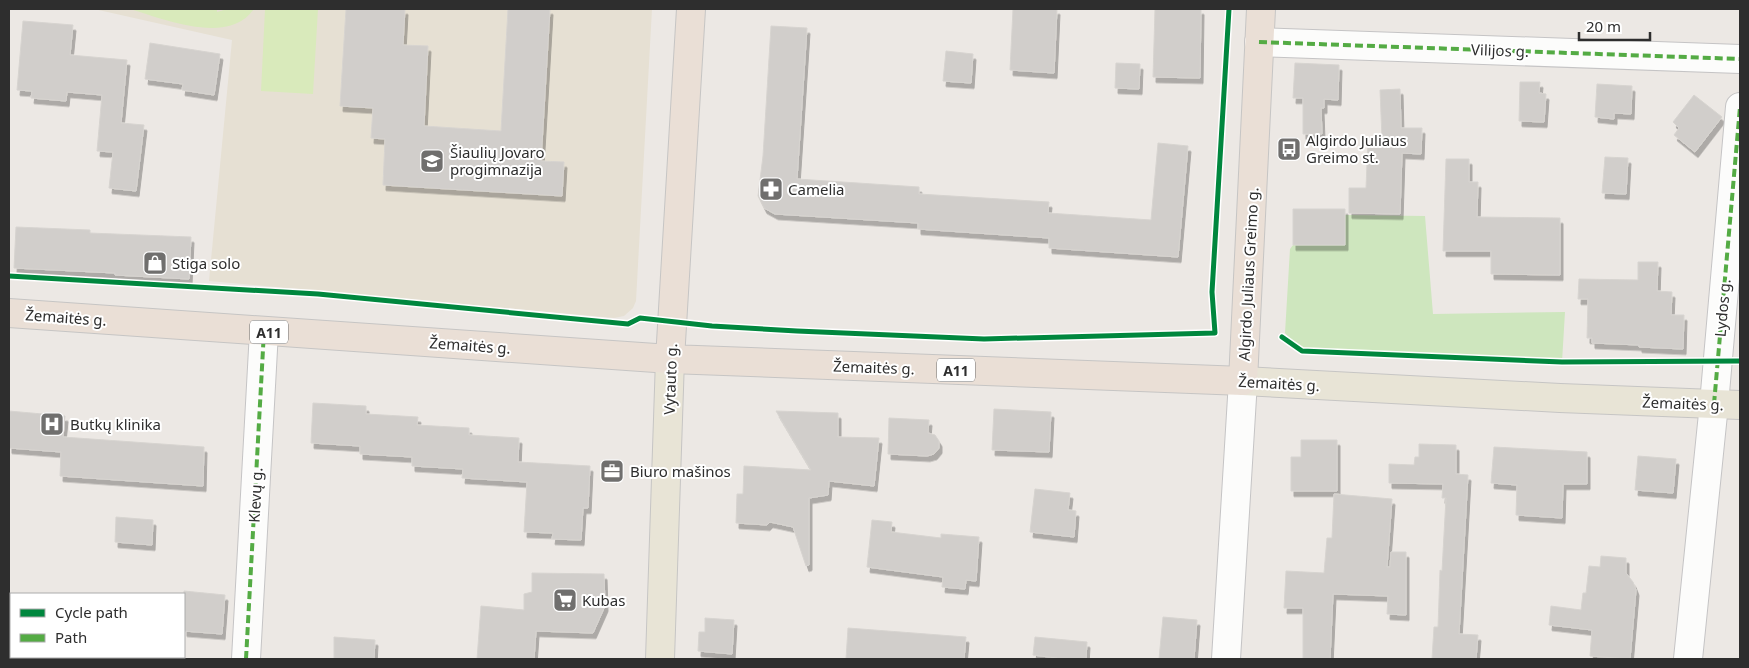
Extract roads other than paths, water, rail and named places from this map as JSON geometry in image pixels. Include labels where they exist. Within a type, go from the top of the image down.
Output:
[{"type":"highway","name":"Vytauto g.","points":[[670,359],[690,9]]},
{"type":"highway","name":"Algirdo Juliaus Greimo g.","points":[[1243,381],[1261,9]]},
{"type":"highway","name":"Žemaitės g.","points":[[9,314],[670,359],[1243,381]]},
{"type":"main road","name":"Vytauto g.","points":[[660,659],[670,359]]},
{"type":"main road","name":"Žemaitės g.","points":[[1243,381],[1560,398],[1740,405]]},
{"type":"street","name":"Vilijos g.","points":[[1259,42],[1740,60]]},
{"type":"street","name":"Lydos g.","points":[[1688,659],[1714,404],[1740,107]]},
{"type":"street","name":"Klevų g.","points":[[246,659],[264,331]]},
{"type":"street","name":"Algirdo Juliaus Greimo g.","points":[[1226,659],[1243,381]]},
{"type":"place","name":"Algirdo Juliaus Greimo st.","points":[[1289,149]]},
{"type":"place","name":"Šiaulių Jovaro progimnazija","points":[[432,161]]},
{"type":"place","name":"Camelia","points":[[771,189]]},
{"type":"place","name":"Stiga solo","points":[[155,263]]},
{"type":"place","name":"Butkų klinika","points":[[52,424]]},
{"type":"place","name":"Biuro mašinos","points":[[612,471]]},
{"type":"place","name":"Kubas","points":[[565,600]]}]
